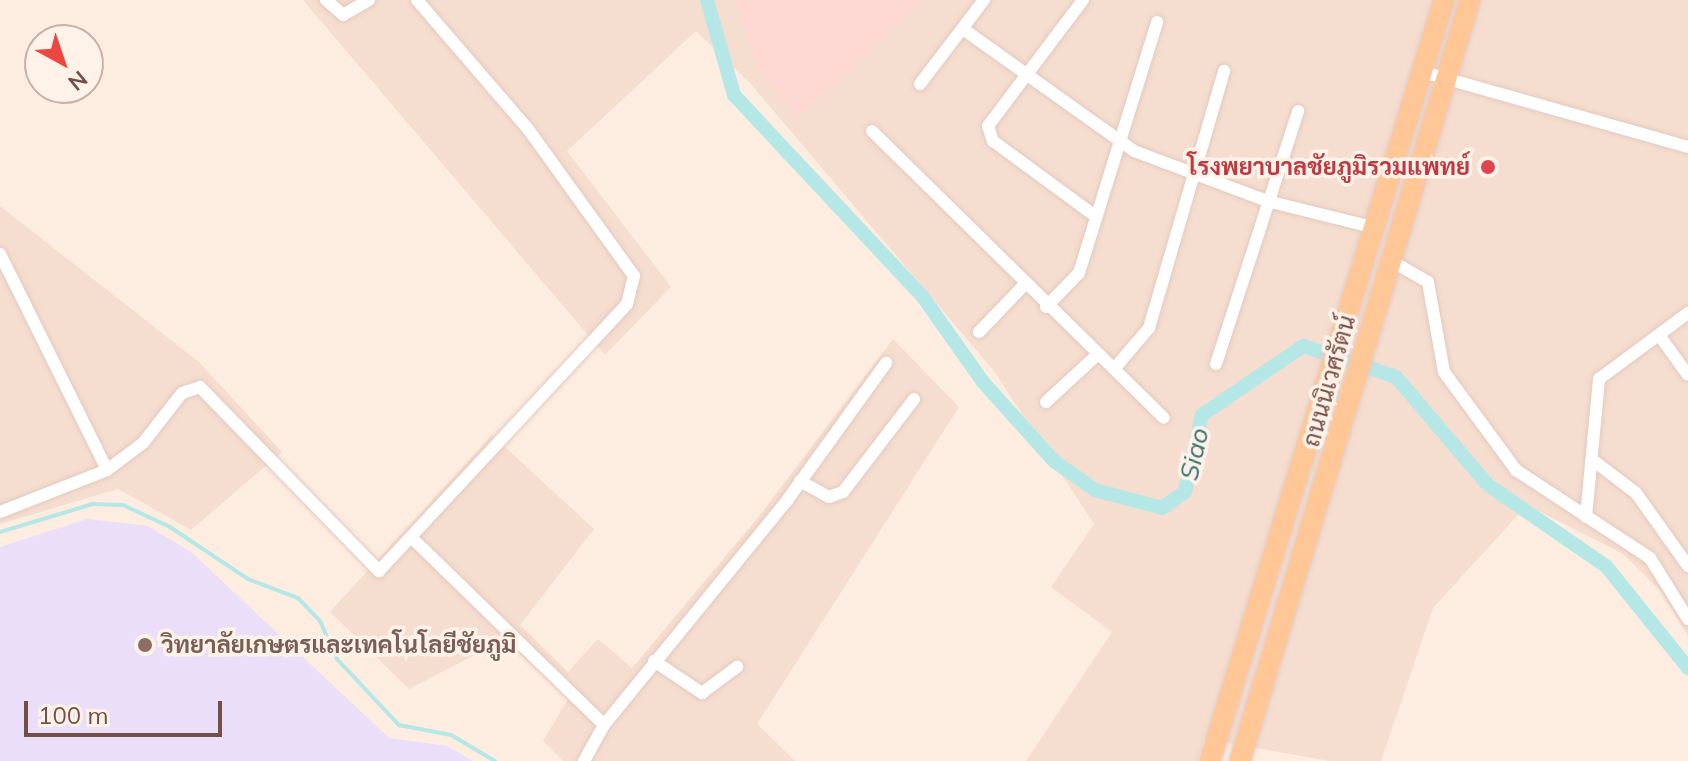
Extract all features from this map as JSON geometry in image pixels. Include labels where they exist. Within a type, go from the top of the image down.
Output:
[{"type":"main road","name":"ถนนนิเวศรัตน์","points":[[1210,761],[1329,388],[1358,277],[1376,228],[1444,0]]},
{"type":"main road","name":"ถนนนิเวศรัตน์","points":[[1240,761],[1356,391],[1470,0]]},
{"type":"street","points":[[326,0],[343,15],[369,0]]},
{"type":"street","points":[[0,512],[107,470],[143,443],[182,393],[200,387],[374,571],[412,538],[635,288],[634,276],[528,129],[417,0]]},
{"type":"street","points":[[920,84],[984,0]]},
{"type":"street","points":[[1083,0],[1026,73],[988,133],[1095,216]]},
{"type":"street","points":[[1046,307],[1077,278],[1157,22]]},
{"type":"street","points":[[963,29],[1119,141],[1190,174],[1267,201],[1376,228]]},
{"type":"street","points":[[1114,369],[1149,328],[1190,174],[1224,71]]},
{"type":"street","points":[[1423,72],[1688,147]]},
{"type":"street","points":[[1216,364],[1298,111]]},
{"type":"street","points":[[872,131],[1046,307],[1164,418]]},
{"type":"street","points":[[0,254],[107,470]]},
{"type":"street","points":[[1393,262],[1428,282],[1444,372],[1516,470],[1650,558],[1688,619]]},
{"type":"street","points":[[979,332],[1024,285]]},
{"type":"street","points":[[1586,517],[1594,461],[1599,379],[1688,313]]},
{"type":"street","points":[[1659,335],[1688,375]]},
{"type":"street","points":[[1046,402],[1098,354]]},
{"type":"street","points":[[584,761],[604,725],[800,481],[886,363]]},
{"type":"street","points":[[800,481],[829,497],[843,492],[914,399]]},
{"type":"street","points":[[1594,461],[1636,493],[1688,566]]},
{"type":"street","points":[[412,538],[604,725]]},
{"type":"street","points":[[654,661],[702,693],[737,667]]},
{"type":"shaded area","points":[[303,0],[1688,0],[1688,636],[1659,589],[1623,554],[1527,505],[1433,608],[1381,761],[1330,761],[1204,739],[1198,761],[1026,761],[1112,632],[1051,587],[1094,524],[994,371],[749,82],[696,31],[567,151],[671,287],[605,355]]},
{"type":"shaded area","points":[[735,0],[923,0],[799,117],[760,72]]},
{"type":"shaded area","points":[[0,206],[199,362],[282,452],[191,530],[118,489],[0,524]]},
{"type":"shaded area","points":[[893,339],[959,407],[757,724],[795,761],[563,761],[543,741],[568,699],[504,640],[409,689],[330,612],[492,435],[594,529],[520,625],[568,672],[598,639],[632,668],[760,515]]},
{"type":"shaded area","name":"วิทยาลัยเกษตรและเทคโนโลยีชัยภูมิ","points":[[87,519],[148,526],[191,552],[389,738],[447,746],[473,761],[0,761],[0,547]]},
{"type":"waterway","name":"Siao","points":[[707,0],[734,95],[923,297],[983,382],[1054,461],[1095,490],[1162,508],[1185,492],[1202,415],[1303,346],[1396,377],[1488,485],[1606,566],[1688,668]]},
{"type":"waterway","points":[[0,532],[93,504],[123,505],[170,527],[248,579],[298,598],[320,621],[337,659],[399,725],[451,735],[495,761]]},
{"type":"place","name":"โรงพยาบาลชัยภูมิรวมแพทย์","points":[[1488,167]]},
{"type":"place","name":"วิทยาลัยเกษตรและเทคโนโลยีชัยภูมิ","points":[[145,645]]}]
